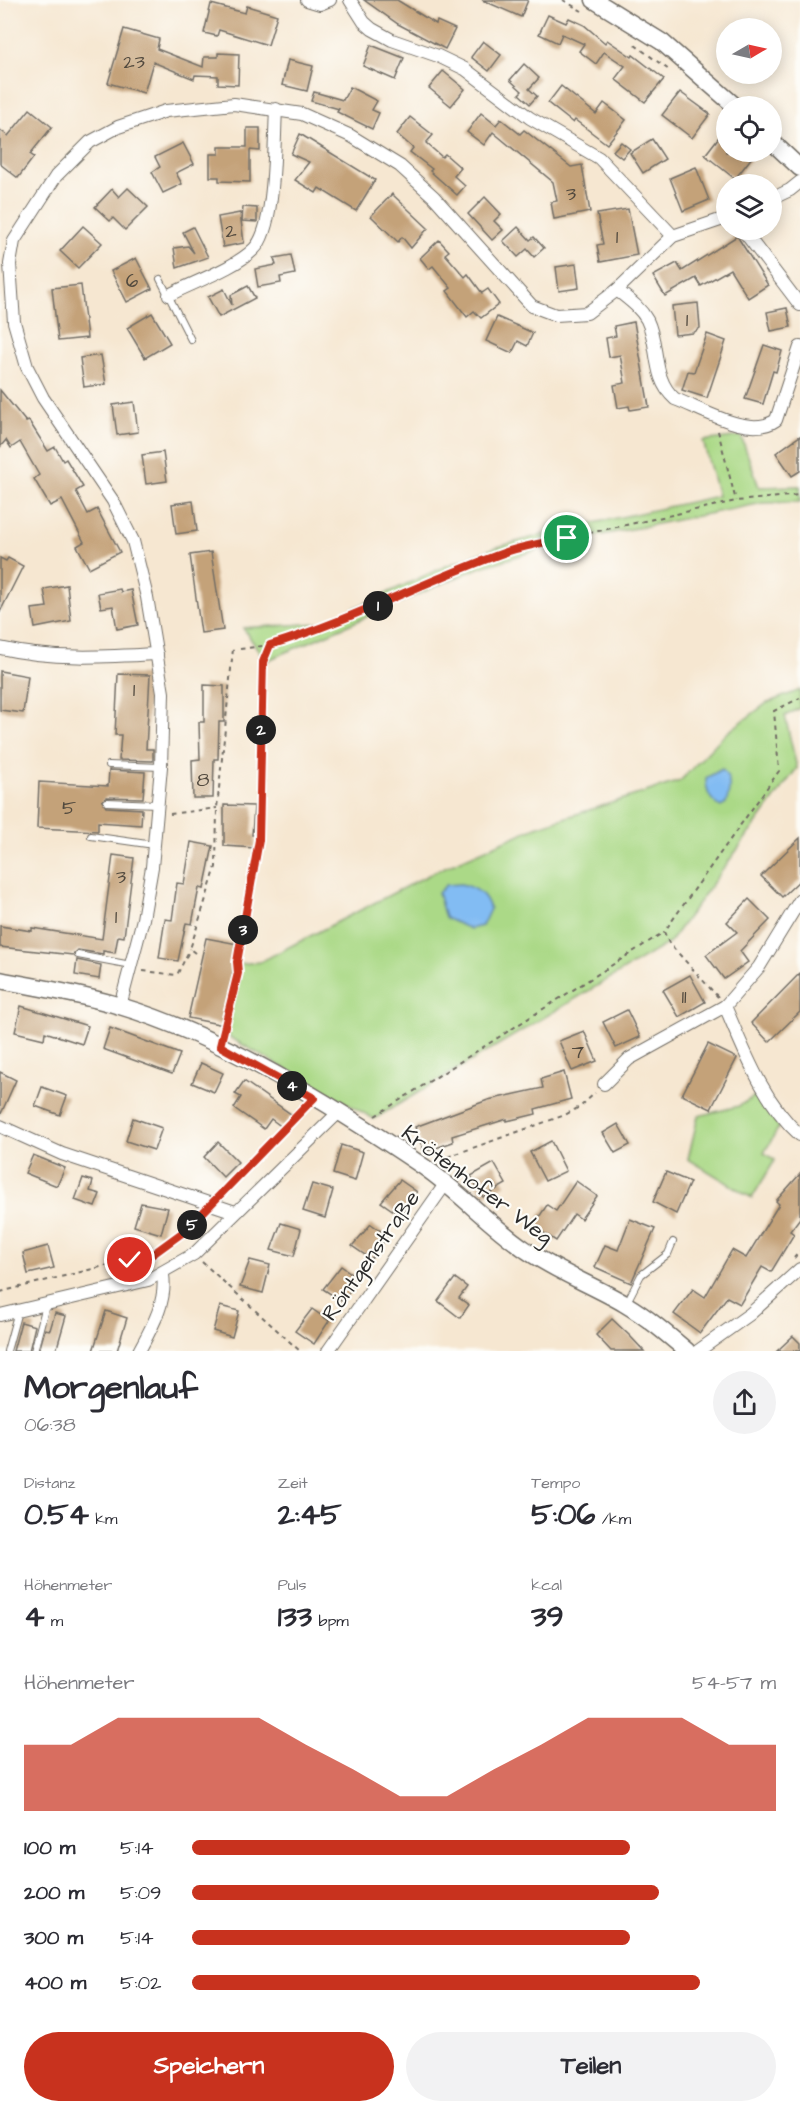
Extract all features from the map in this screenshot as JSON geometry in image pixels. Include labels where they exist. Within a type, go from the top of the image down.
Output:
[{"type":"street","points":[[308,0],[320,4],[330,0]]},
{"type":"street","points":[[350,0],[364,22],[372,29],[392,40],[438,56],[465,69],[530,118],[599,158],[673,236]]},
{"type":"street","points":[[589,6],[662,42],[724,96]]},
{"type":"street","points":[[120,1006],[131,968],[154,845],[161,767],[163,693],[141,567],[124,520],[43,398],[27,367],[14,322],[10,264],[14,241],[40,200],[70,161],[90,142],[118,127],[166,111],[203,105],[234,104],[302,114],[326,124],[400,166],[434,197],[532,306],[556,315],[586,313],[617,290],[673,236],[716,221]]},
{"type":"street","points":[[169,295],[248,254],[261,240],[269,218],[276,109]]},
{"type":"street","points":[[782,151],[800,168]]},
{"type":"street","points":[[782,194],[800,182]]},
{"type":"street","points":[[751,240],[800,305]]},
{"type":"street","points":[[617,290],[638,307],[648,322],[659,375],[668,392],[675,399],[753,428],[762,428],[776,420],[800,347]]},
{"type":"street","points":[[0,648],[65,657],[157,654]]},
{"type":"street","points":[[604,1083],[628,1059],[725,1006],[759,967],[800,900]]},
{"type":"street","name":"Krötenhofer Weg","points":[[0,980],[120,1006],[220,1046],[314,1098],[422,1166],[446,1183],[498,1230],[528,1252],[626,1305],[687,1351]]},
{"type":"street","points":[[725,1006],[744,1052],[767,1092],[798,1130]]},
{"type":"street","points":[[0,1315],[163,1275],[194,1254],[338,1113]]},
{"type":"street","points":[[0,1126],[62,1154],[235,1212]]},
{"type":"street","name":"Röntgenstraße","points":[[328,1351],[446,1183]]},
{"type":"street","points":[[698,1351],[750,1314],[800,1269]]},
{"type":"street","points":[[139,1351],[161,1305],[165,1288],[163,1275]]},
{"type":"lane","points":[[160,279],[191,340]]},
{"type":"lane","points":[[109,765],[161,767]]},
{"type":"lane","points":[[107,802],[158,810]]},
{"type":"lane","points":[[91,836],[154,845]]},
{"type":"lane","points":[[78,955],[131,968]]},
{"type":"lane","points":[[626,1305],[641,1275],[668,1254],[673,1242]]},
{"type":"lane","points":[[34,1351],[46,1304]]},
{"type":"lane","points":[[7,1351],[18,1310]]},
{"type":"path","points":[[563,0],[589,6]]},
{"type":"path","points":[[634,43],[672,72]]},
{"type":"path","points":[[714,414],[736,501]]},
{"type":"path","points":[[240,649],[270,645],[323,629],[435,579],[512,550],[736,501],[800,495]]},
{"type":"path","points":[[220,1046],[238,973],[236,962],[258,827],[263,662],[270,645]]},
{"type":"path","points":[[131,968],[177,975],[190,948],[216,867],[218,808],[233,649]]},
{"type":"path","points":[[359,1126],[664,932],[779,771],[774,711],[800,698]]},
{"type":"path","points":[[158,810],[218,808]]},
{"type":"path","points":[[664,932],[669,943],[708,984],[725,1006]]},
{"type":"path","points":[[190,948],[195,953]]},
{"type":"path","points":[[226,1002],[231,1003]]},
{"type":"path","points":[[422,1166],[565,1115],[581,1106],[604,1083]]},
{"type":"path","points":[[0,1292],[153,1254],[186,1230],[213,1205],[314,1098]]},
{"type":"path","points":[[194,1254],[300,1351]]},
{"type":"green space","points":[[741,436],[759,487],[800,486],[800,502],[763,503],[561,543],[478,568],[266,661],[243,628],[322,623],[446,566],[494,548],[557,531],[718,496],[703,441]]},
{"type":"green space","points":[[800,690],[800,708],[785,716],[797,768],[669,943],[374,1119],[222,1033],[238,964],[260,962],[436,871],[536,827],[680,781],[724,735],[767,703]]},
{"type":"green space","points":[[758,1094],[779,1127],[764,1153],[775,1160],[752,1198],[688,1159],[698,1116],[739,1106]]},
{"type":"water","points":[[722,769],[729,785],[726,804],[721,807],[709,795],[706,778]]},
{"type":"water","points":[[461,884],[472,887],[486,899],[490,909],[482,926],[470,929],[445,918],[438,893],[446,885]]},
{"type":"building","points":[[364,0],[397,0],[436,24],[437,21],[455,29],[445,49],[398,24]]},
{"type":"building","points":[[482,0],[528,0],[521,17]]},
{"type":"building","points":[[211,4],[245,13],[247,6],[277,15],[268,45],[219,30],[217,36],[204,33]]},
{"type":"building","points":[[548,15],[566,23],[569,18],[584,25],[605,43],[607,40],[632,57],[633,55],[664,79],[645,102],[615,79],[625,66],[604,52],[596,64],[579,51],[584,44],[562,34],[558,43],[539,34]]},
{"type":"building","points":[[124,29],[159,39],[157,49],[203,67],[204,57],[218,57],[218,53],[239,54],[238,85],[218,84],[218,76],[195,75],[194,79],[153,62],[144,93],[108,83]]},
{"type":"building","points":[[483,41],[501,55],[489,71],[471,57]]},
{"type":"building","points":[[371,45],[404,58],[395,80],[363,66]]},
{"type":"building","points":[[288,60],[313,66],[307,91],[282,85]]},
{"type":"building","points":[[524,64],[539,78],[529,89],[537,96],[530,104],[519,94],[522,91],[510,80]]},
{"type":"building","points":[[443,71],[465,89],[451,106],[429,88]]},
{"type":"building","points":[[561,86],[596,114],[604,103],[626,120],[607,144],[575,120],[573,123],[548,103]]},
{"type":"building","points":[[350,87],[377,101],[372,110],[379,113],[372,129],[337,112],[339,109],[311,101],[314,92],[343,100]]},
{"type":"building","points":[[680,92],[710,114],[692,138],[662,115]]},
{"type":"building","points":[[30,109],[52,127],[30,154],[34,157],[18,178],[0,164],[0,130],[8,136]]},
{"type":"building","points":[[481,113],[496,125],[501,119],[520,134],[524,130],[571,167],[582,165],[590,212],[554,219],[551,202],[557,201],[553,182],[493,132],[484,145],[467,132]]},
{"type":"building","points":[[410,117],[433,135],[426,143],[442,157],[445,154],[461,168],[454,176],[465,186],[457,195],[430,171],[432,169],[410,152],[413,148],[397,134]]},
{"type":"building","points":[[247,128],[260,128],[260,151],[250,150],[250,182],[219,181],[219,177],[210,177],[210,154],[219,154],[219,147],[247,147]]},
{"type":"building","points":[[300,134],[375,180],[356,211],[319,188],[316,193],[295,180],[309,162],[291,154]]},
{"type":"building","points":[[652,139],[665,159],[643,173],[630,153]]},
{"type":"building","points":[[716,141],[716,162],[748,162],[739,174],[729,174],[705,155]]},
{"type":"building","points":[[621,142],[630,149],[622,158],[613,151]]},
{"type":"building","points":[[183,143],[194,164],[176,173],[182,184],[163,193],[152,172],[160,167],[155,157]]},
{"type":"building","points":[[696,167],[709,200],[683,211],[670,178]]},
{"type":"building","points":[[128,188],[148,207],[125,230],[113,218],[110,221],[95,207],[112,189],[119,197]]},
{"type":"building","points":[[392,194],[428,228],[411,248],[402,237],[398,242],[371,216]]},
{"type":"building","points":[[485,197],[501,214],[494,221],[503,230],[492,240],[468,214]]},
{"type":"building","points":[[243,207],[257,208],[257,222],[242,221]]},
{"type":"building","points":[[628,209],[637,255],[600,262],[597,245],[603,244],[597,214]]},
{"type":"building","points":[[240,213],[244,243],[223,247],[218,217]]},
{"type":"building","points":[[83,226],[102,243],[78,268],[60,251]]},
{"type":"building","points":[[193,227],[208,257],[177,268],[174,248],[188,246],[194,253],[183,232]]},
{"type":"building","points":[[518,227],[530,240],[534,237],[544,248],[534,257],[527,249],[518,257],[503,241]]},
{"type":"building","points":[[439,240],[449,251],[445,254],[465,277],[468,274],[482,293],[488,289],[499,304],[481,318],[474,311],[467,317],[447,291],[451,288],[433,266],[429,269],[420,258]]},
{"type":"building","points":[[731,240],[740,240],[768,285],[748,298],[730,269],[701,286],[696,278],[665,296],[653,276],[677,263],[682,271]]},
{"type":"building","points":[[291,255],[295,274],[280,277],[281,283],[258,287],[255,269],[276,265],[274,258]]},
{"type":"building","points":[[136,258],[152,289],[127,302],[111,271]]},
{"type":"building","points":[[576,264],[579,288],[559,291],[556,267]]},
{"type":"building","points":[[81,285],[87,338],[58,341],[52,288]]},
{"type":"building","points":[[248,286],[255,298],[219,317],[208,297],[224,289],[232,305],[231,295]]},
{"type":"building","points":[[698,303],[700,328],[693,333],[675,335],[672,306]]},
{"type":"building","points":[[787,308],[791,327],[771,331],[767,312]]},
{"type":"building","points":[[152,313],[170,343],[145,358],[127,328]]},
{"type":"building","points":[[497,317],[533,333],[527,346],[518,341],[512,353],[486,341]]},
{"type":"building","points":[[634,322],[649,407],[630,410],[629,406],[618,408],[614,385],[625,383],[620,355],[609,357],[606,338],[616,336],[614,326]]},
{"type":"building","points":[[707,334],[726,341],[707,398],[682,390],[688,371],[694,372]]},
{"type":"building","points":[[764,345],[782,351],[763,404],[745,399]]},
{"type":"building","points":[[101,355],[106,384],[84,387],[80,358]]},
{"type":"building","points":[[0,390],[26,422],[29,421],[48,451],[55,447],[63,461],[66,459],[83,487],[76,491],[88,514],[97,509],[120,552],[89,568],[77,546],[84,542],[62,500],[50,506],[34,479],[39,475],[20,442],[11,448],[6,440],[0,447]]},
{"type":"building","points":[[134,402],[138,432],[117,435],[113,405]]},
{"type":"building","points":[[800,436],[800,471],[792,476],[776,453]]},
{"type":"building","points":[[163,452],[167,481],[146,484],[142,455]]},
{"type":"building","points":[[193,501],[197,531],[176,534],[172,504]]},
{"type":"building","points":[[211,552],[223,630],[201,633],[190,555]]},
{"type":"building","points":[[0,558],[6,561],[8,558],[23,566],[0,612]]},
{"type":"building","points":[[67,585],[71,621],[35,628],[32,609],[47,607],[44,589]]},
{"type":"building","points":[[120,589],[121,592],[131,590],[138,625],[117,629],[113,606],[101,608],[98,593]]},
{"type":"building","points":[[0,671],[28,676],[23,713],[0,710]]},
{"type":"building","points":[[118,674],[150,675],[146,749],[153,749],[153,761],[119,760],[121,735],[115,735]]},
{"type":"building","points":[[204,685],[224,686],[224,722],[219,722],[218,759],[214,759],[213,798],[193,798],[192,760],[200,759],[199,722],[204,722]]},
{"type":"building","points":[[109,770],[145,772],[143,798],[107,797],[102,801],[106,807],[142,809],[141,825],[98,822],[98,831],[37,828],[39,782],[108,786]]},
{"type":"building","points":[[224,805],[254,806],[252,835],[256,835],[255,848],[224,846]]},
{"type":"building","points":[[800,838],[800,880],[782,897],[761,876]]},
{"type":"building","points":[[191,842],[213,846],[204,889],[199,888],[192,924],[186,923],[178,961],[159,958],[165,919],[172,920],[177,883],[184,884]]},
{"type":"building","points":[[113,855],[134,858],[124,937],[118,936],[115,953],[103,951],[103,954],[78,950],[73,955],[0,947],[0,926],[32,931],[32,928],[102,939]]},
{"type":"building","points":[[749,899],[770,920],[740,951],[748,962],[724,979],[706,955],[737,932],[727,922]]},
{"type":"building","points":[[206,938],[238,944],[224,1025],[188,1018]]},
{"type":"building","points":[[77,960],[101,965],[99,979],[75,975]]},
{"type":"building","points":[[800,973],[800,1012],[769,1042],[751,1023]]},
{"type":"building","points":[[690,975],[705,1002],[679,1017],[663,990]]},
{"type":"building","points":[[21,1006],[88,1026],[82,1044],[45,1032],[44,1039],[15,1032]]},
{"type":"building","points":[[627,1010],[640,1037],[616,1048],[603,1022]]},
{"type":"building","points":[[110,1028],[180,1054],[172,1074],[103,1049]]},
{"type":"building","points":[[584,1031],[597,1061],[572,1071],[559,1041]]},
{"type":"building","points":[[708,1044],[737,1058],[711,1109],[682,1095]]},
{"type":"building","points":[[201,1063],[223,1073],[214,1092],[192,1083]]},
{"type":"building","points":[[0,1072],[16,1080],[0,1116]]},
{"type":"building","points":[[564,1072],[571,1099],[535,1109],[536,1114],[507,1121],[507,1119],[452,1136],[453,1142],[424,1152],[415,1127],[488,1100],[543,1088],[541,1079]]},
{"type":"building","points":[[244,1081],[292,1115],[282,1127],[271,1119],[264,1129],[234,1108],[241,1097],[235,1094]]},
{"type":"building","points":[[42,1087],[67,1096],[60,1115],[35,1106]]},
{"type":"building","points":[[133,1118],[162,1128],[154,1150],[126,1141]]},
{"type":"building","points":[[618,1124],[630,1145],[615,1153],[603,1133]]},
{"type":"building","points":[[551,1141],[566,1171],[545,1181],[530,1152]]},
{"type":"building","points":[[218,1142],[238,1162],[223,1177],[204,1157]]},
{"type":"building","points":[[341,1145],[363,1152],[355,1181],[333,1174]]},
{"type":"building","points":[[33,1155],[65,1168],[57,1186],[25,1173]]},
{"type":"building","points":[[494,1163],[506,1184],[483,1197],[471,1176]]},
{"type":"building","points":[[666,1172],[690,1182],[676,1214],[653,1202]]},
{"type":"building","points":[[800,1174],[800,1218],[790,1231],[794,1234],[771,1272],[762,1267],[740,1304],[727,1297],[700,1333],[674,1314],[693,1289],[705,1297],[732,1250],[746,1258],[779,1204],[776,1201]]},
{"type":"building","points":[[83,1178],[93,1181],[90,1191],[100,1194],[95,1207],[75,1200]]},
{"type":"building","points":[[400,1180],[417,1192],[401,1216],[381,1202]]},
{"type":"building","points":[[576,1181],[597,1196],[581,1219],[574,1214],[556,1241],[533,1226],[547,1205],[556,1211]]},
{"type":"building","points":[[312,1184],[333,1190],[325,1218],[303,1211]]},
{"type":"building","points":[[141,1203],[168,1208],[161,1234],[134,1226]]},
{"type":"building","points":[[630,1219],[655,1229],[631,1283],[595,1267],[605,1245],[618,1250]]},
{"type":"building","points":[[281,1223],[301,1229],[294,1256],[271,1250]]},
{"type":"building","points":[[371,1224],[388,1236],[371,1259],[352,1246]]},
{"type":"building","points":[[48,1246],[54,1268],[28,1274],[23,1253]]},
{"type":"building","points":[[250,1260],[270,1265],[263,1293],[240,1287]]},
{"type":"building","points":[[341,1266],[358,1278],[343,1302],[323,1289]]},
{"type":"building","points":[[455,1278],[467,1287],[459,1298],[469,1305],[460,1318],[438,1301]]},
{"type":"building","points":[[220,1306],[239,1311],[232,1337],[213,1331]]},
{"type":"building","points":[[312,1309],[329,1321],[314,1344],[295,1331]]},
{"type":"building","points":[[106,1311],[127,1318],[117,1351],[93,1351]]},
{"type":"building","points":[[55,1313],[66,1316],[56,1351],[39,1351],[45,1329],[50,1330]]},
{"type":"building","points":[[612,1319],[644,1351],[611,1351],[596,1335]]},
{"type":"building","points":[[21,1322],[35,1326],[29,1351],[13,1351]]},
{"type":"building","points":[[793,1336],[800,1343],[800,1351],[777,1351]]},
{"type":"route","points":[[130,1260],[153,1254],[186,1230],[213,1205],[314,1098],[220,1046],[238,973],[237,962],[259,840],[263,662],[270,645],[323,629],[435,579],[512,550],[567,538]]}]
